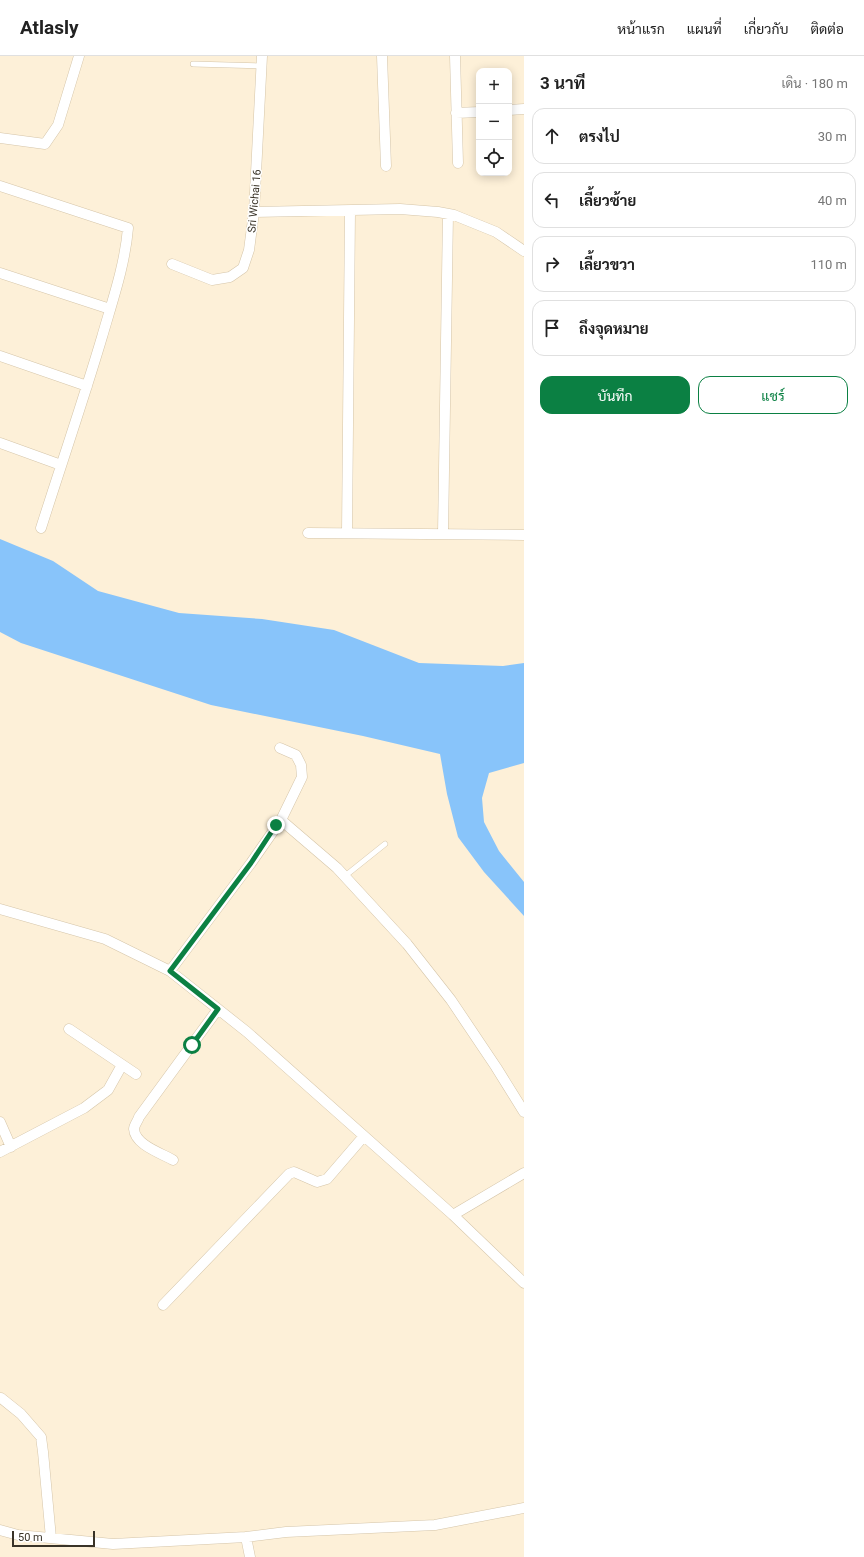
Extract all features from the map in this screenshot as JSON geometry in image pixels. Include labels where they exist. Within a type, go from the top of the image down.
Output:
[{"type":"street","points":[[0,138],[45,144],[58,126],[79,56]]},
{"type":"street","points":[[382,56],[386,166]]},
{"type":"street","points":[[455,56],[458,163]]},
{"type":"street","name":"Sri Wichai 16","points":[[172,264],[212,280],[230,277],[243,268],[249,250],[254,212],[261,61]]},
{"type":"street","points":[[512,110],[524,109]]},
{"type":"street","points":[[456,113],[476,112]]},
{"type":"street","points":[[0,186],[128,228],[126,245],[110,309],[88,386],[41,528]]},
{"type":"street","points":[[254,212],[400,209],[448,214],[496,232],[524,251]]},
{"type":"street","points":[[347,533],[350,211]]},
{"type":"street","points":[[443,534],[448,214]]},
{"type":"street","points":[[0,273],[110,309]]},
{"type":"street","points":[[0,356],[88,386]]},
{"type":"street","points":[[0,443],[61,465]]},
{"type":"street","points":[[308,533],[524,535]]},
{"type":"street","points":[[170,971],[251,863],[281,820],[302,777],[301,765],[296,755],[280,748]]},
{"type":"street","points":[[281,820],[337,868],[407,944],[451,1000],[524,1112]]},
{"type":"street","points":[[0,909],[105,939],[170,971],[247,1032],[453,1215],[524,1283]]},
{"type":"street","points":[[173,1160],[140,1142],[136,1136],[134,1128],[139,1117],[218,1009]]},
{"type":"street","points":[[69,1029],[136,1074]]},
{"type":"street","points":[[0,1152],[84,1108],[108,1090],[122,1065]]},
{"type":"street","points":[[0,1122],[11,1147]]},
{"type":"street","points":[[163,1305],[290,1174],[294,1172],[317,1182],[326,1179],[364,1136]]},
{"type":"street","points":[[453,1215],[524,1173]]},
{"type":"street","points":[[1,1398],[21,1414],[41,1437],[51,1538]]},
{"type":"street","points":[[0,1530],[18,1535],[113,1544],[246,1537],[286,1532],[435,1525],[524,1508]]},
{"type":"street","points":[[246,1537],[250,1557]]},
{"type":"lane","points":[[193,64],[261,61]]},
{"type":"lane","points":[[345,876],[385,844]]},
{"type":"water","points":[[0,539],[53,561],[98,591],[179,613],[262,619],[334,630],[419,663],[503,666],[524,663],[524,763],[489,773],[482,798],[484,822],[499,851],[524,882],[524,916],[484,872],[458,837],[447,794],[440,754],[363,736],[211,705],[21,643],[0,632]]},
{"type":"route","points":[[192,1045],[218,1009],[170,971],[251,863],[276,825]]}]
